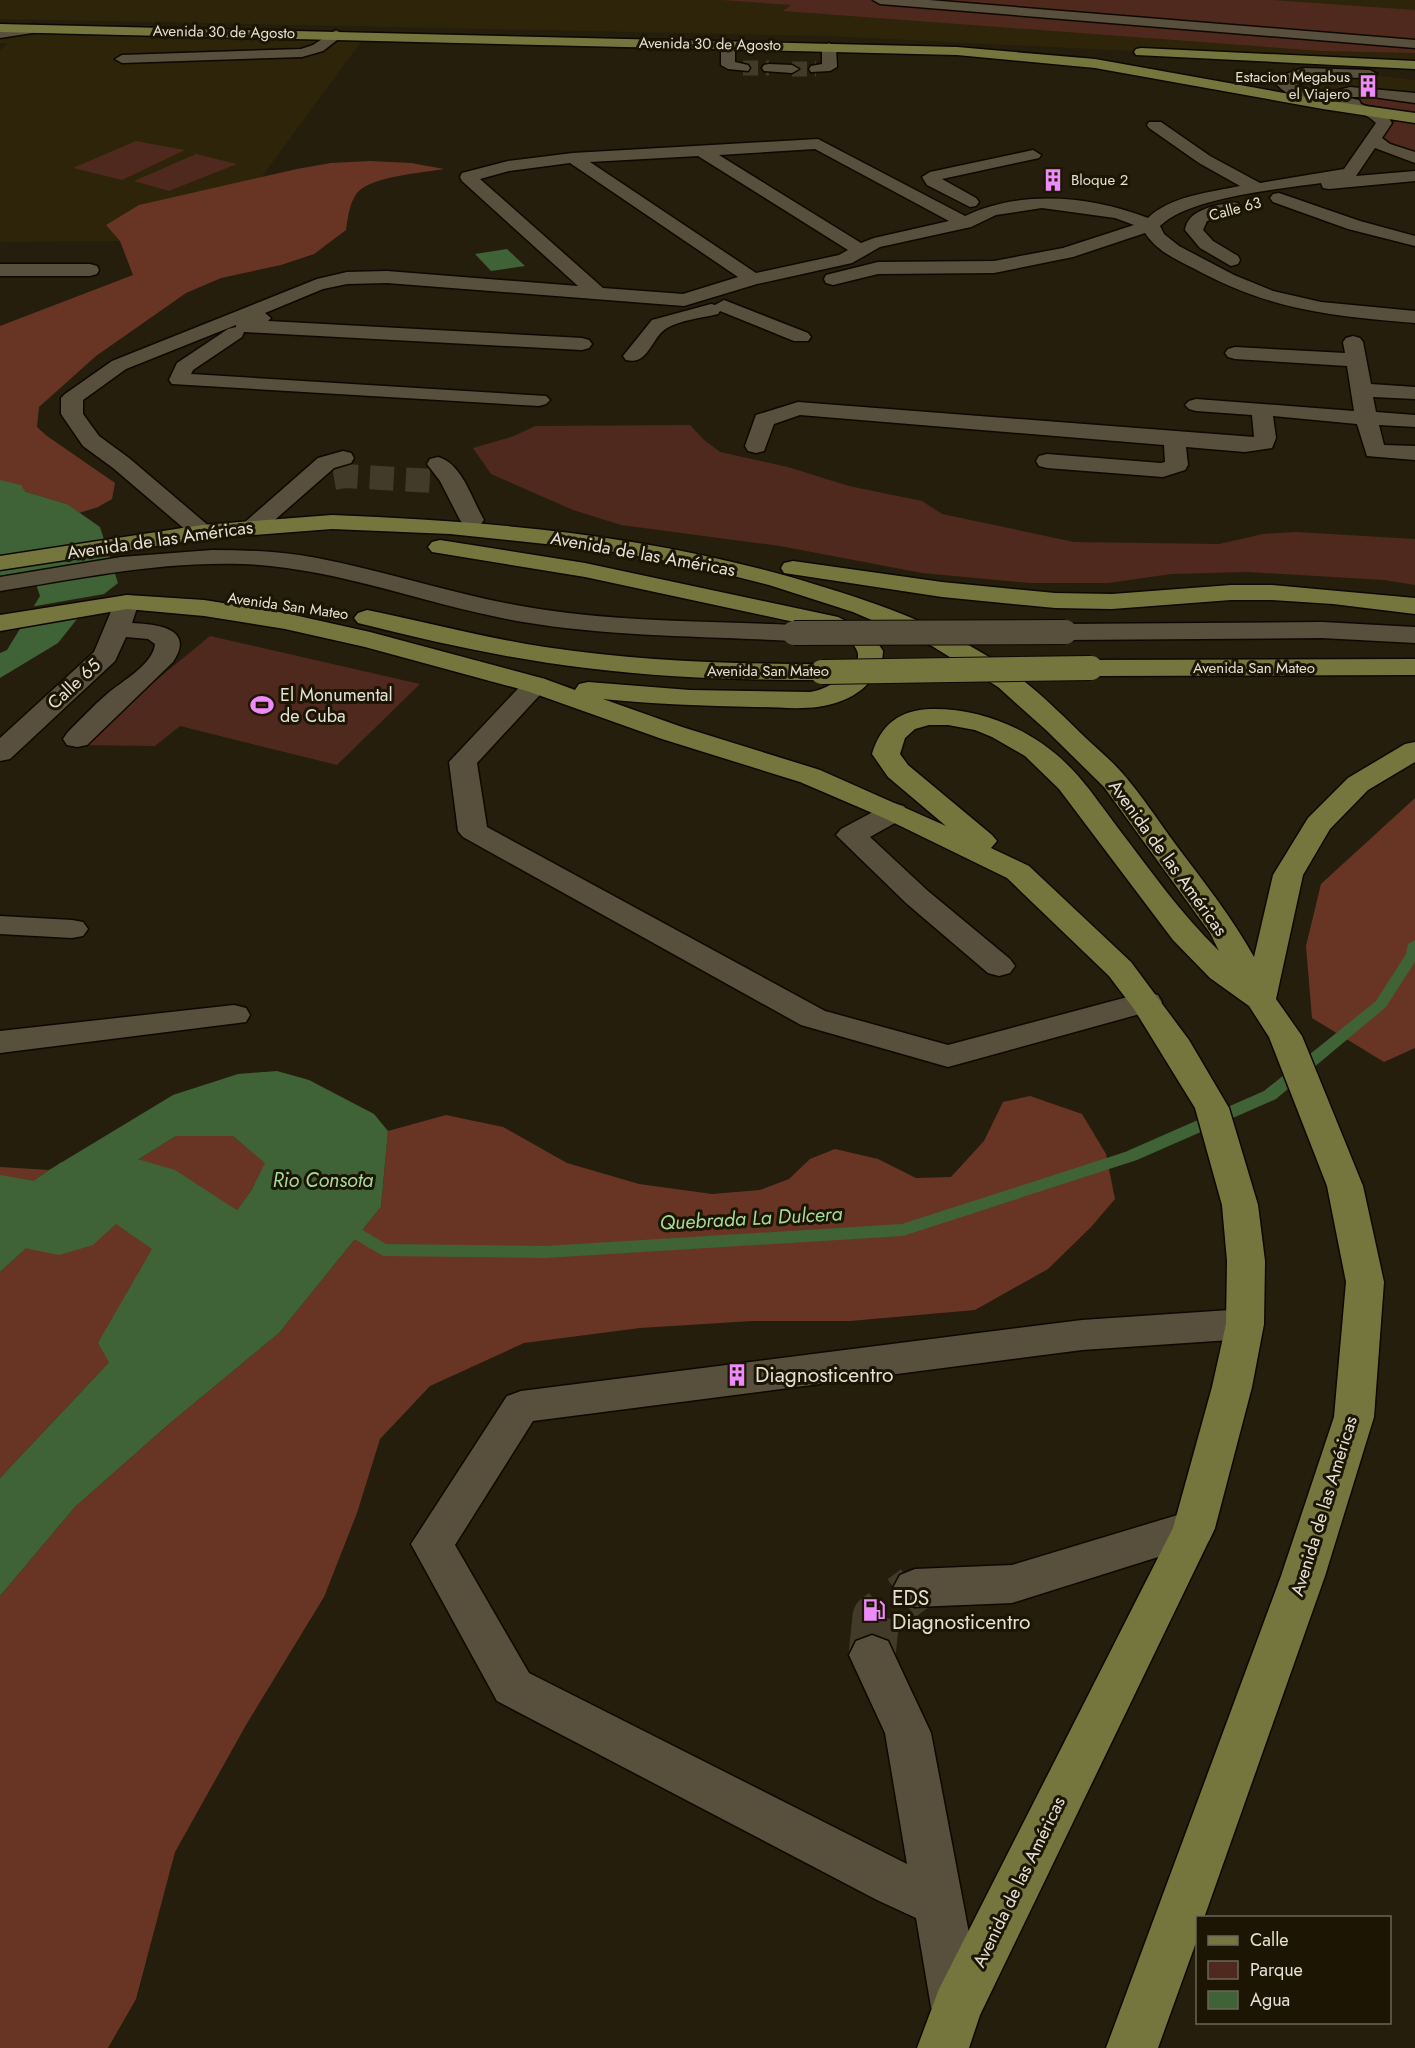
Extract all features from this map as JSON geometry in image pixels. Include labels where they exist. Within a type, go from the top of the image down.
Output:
[{"type":"main road","name":"Avenida 30 de Agosto","points":[[0,19],[826,36],[1095,57],[1291,98],[1338,99]]},
{"type":"main road","name":"Avenida 30 de Agosto","points":[[0,28],[728,44],[1095,57],[1284,59],[1415,65]]},
{"type":"main road","points":[[1095,57],[1177,61],[1189,67],[1177,70],[1095,57]]},
{"type":"main road","points":[[1291,98],[1258,80],[1281,68],[1415,72]]},
{"type":"main road","points":[[1366,118],[1415,118]]},
{"type":"main road","points":[[332,522],[472,520],[577,529],[823,573],[1024,598],[1095,602],[1249,592],[1302,593],[1415,606]]},
{"type":"main road","name":"Avenida de las Américas","points":[[0,563],[128,553],[202,532],[332,522],[501,532],[602,543],[692,558],[778,580],[851,604],[941,641],[1007,681],[1056,724],[1114,781],[1225,932],[1260,999],[1285,1036],[1345,1186],[1365,1282],[1354,1417],[1303,1576],[1132,2048]]},
{"type":"main road","points":[[202,532],[353,536],[470,551],[585,570],[829,622],[855,633],[866,643],[871,655],[867,667],[848,687],[828,697],[810,699],[676,697],[536,684]]},
{"type":"main road","name":"Avenida San Mateo","points":[[127,602],[196,596],[232,597],[326,610],[403,624],[502,648],[603,664],[735,673],[1091,668],[1415,667]]},
{"type":"main road","name":"Avenida de las Américas","points":[[1,623],[127,602],[204,608],[285,621],[370,640],[536,684],[672,733],[810,776],[894,812],[1018,872],[1120,969],[1146,1002],[1177,1048],[1212,1108],[1240,1205],[1246,1261],[1245,1324],[1232,1387],[1194,1528],[950,2027]]},
{"type":"main road","points":[[1018,872],[898,771],[886,754],[890,736],[898,726],[923,718],[963,719],[986,724],[1035,751],[1062,775],[1155,898],[1210,961],[1260,999],[1288,875],[1318,825],[1358,784],[1415,750]]},
{"type":"street","points":[[880,0],[1415,44]]},
{"type":"street","points":[[0,34],[34,29]]},
{"type":"street","points":[[122,59],[302,52],[318,48],[336,34]]},
{"type":"street","points":[[728,44],[728,65],[743,68]]},
{"type":"street","points":[[816,69],[831,67],[829,47]]},
{"type":"street","points":[[769,68],[792,69]]},
{"type":"street","points":[[1415,80],[1330,71],[1303,72],[1285,79],[1285,85],[1290,89],[1415,112]]},
{"type":"street","points":[[1338,99],[1415,98]]},
{"type":"street","points":[[1338,99],[1347,111],[1359,119],[1380,117],[1384,123],[1374,140],[1415,158]]},
{"type":"street","points":[[1155,125],[1189,151],[1224,172],[1258,188]]},
{"type":"street","name":"Calle 63","points":[[1151,225],[1160,214],[1171,209],[1258,188],[1350,173],[1374,140]]},
{"type":"street","points":[[596,292],[468,177],[508,166],[573,158],[818,144],[965,223]]},
{"type":"street","points":[[703,152],[860,250]]},
{"type":"street","points":[[992,210],[969,201],[933,181],[930,177],[1033,155]]},
{"type":"street","points":[[573,158],[755,288]]},
{"type":"street","points":[[1322,179],[1341,158]]},
{"type":"street","points":[[1415,176],[1333,184],[1254,196],[1195,209],[1179,217],[1174,229],[1182,243],[1192,250],[1243,277],[1276,290],[1341,304],[1415,311]]},
{"type":"street","name":"Calle 63","points":[[1415,182],[1340,188],[1279,198],[1210,213],[1194,226],[1196,236],[1207,247],[1254,273],[1279,283],[1328,295],[1415,304]]},
{"type":"street","points":[[1279,198],[1376,240],[1415,241]]},
{"type":"street","points":[[202,532],[121,463],[91,441],[72,414],[72,398],[119,365],[317,285],[347,278],[398,278],[684,300],[755,288],[845,259],[874,243],[965,223],[992,210],[1042,203],[1078,206],[1119,213],[1151,225]]},
{"type":"street","points":[[1002,252],[1151,225]]},
{"type":"street","points":[[779,292],[878,267],[994,267],[1067,253],[1151,225]]},
{"type":"street","points":[[1151,225],[1154,234],[1161,242],[1224,278],[1266,295],[1339,310],[1415,317]]},
{"type":"street","points":[[0,270],[90,270]]},
{"type":"street","points":[[347,278],[245,326],[184,367],[179,381],[539,400]]},
{"type":"street","points":[[633,356],[658,324],[724,306],[755,288]]},
{"type":"street","points":[[724,306],[801,337]]},
{"type":"street","points":[[245,326],[582,344]]},
{"type":"street","points":[[1235,352],[1354,351],[1366,418],[1375,451],[1415,453]]},
{"type":"street","points":[[1361,390],[1415,393]]},
{"type":"street","points":[[1196,405],[1415,421]]},
{"type":"street","points":[[756,446],[764,420],[798,408],[1245,445],[1264,443],[1262,409]]},
{"type":"street","points":[[1047,460],[1164,470],[1177,465],[1174,439]]},
{"type":"street","points":[[253,527],[326,463],[339,468]]},
{"type":"street","points":[[436,472],[446,468],[472,520]]},
{"type":"street","points":[[0,584],[128,553],[283,559],[325,565],[471,604],[567,620],[794,633],[1322,630],[1415,635]]},
{"type":"street","name":"Calle 65","points":[[0,753],[106,655],[127,602]]},
{"type":"street","points":[[76,739],[119,697],[150,672],[167,650],[168,641],[154,632],[115,629]]},
{"type":"street","points":[[536,684],[463,762],[473,831],[813,1018],[948,1056],[1146,1002]]},
{"type":"street","points":[[894,812],[851,835],[917,897],[999,966]]},
{"type":"street","points":[[0,925],[72,929]]},
{"type":"street","points":[[0,1042],[234,1015]]},
{"type":"street","points":[[939,1903],[894,1883],[513,1687],[432,1544],[520,1407],[1082,1335],[1245,1324]]},
{"type":"street","points":[[915,1588],[1012,1584],[1194,1528]]},
{"type":"street","points":[[872,1655],[908,1733],[939,1903],[950,2027]]},
{"type":"shaded area","points":[[0,0],[1415,0],[1415,65],[826,36],[0,19]]},
{"type":"shaded area","points":[[34,29],[366,35],[261,178],[139,205],[120,241],[0,242],[0,50],[8,44],[0,43],[0,34]]},
{"type":"shaded area","points":[[1357,73],[1415,80],[1415,112],[1301,93],[1285,79],[1292,75]]},
{"type":"shaded area","points":[[370,161],[411,163],[444,169],[385,179],[364,187],[352,202],[346,230],[314,254],[281,265],[221,278],[186,293],[96,356],[39,407],[37,427],[115,483],[112,499],[98,507],[79,513],[67,504],[0,484],[0,326],[133,275],[120,241],[106,225],[139,205],[297,169],[331,163]]},
{"type":"shaded area","points":[[1415,798],[1415,1048],[1384,1062],[1312,1018],[1306,946],[1321,884]]},
{"type":"shaded area","points":[[1030,1096],[1082,1114],[1106,1154],[1115,1199],[1091,1227],[1048,1269],[975,1310],[850,1321],[752,1321],[640,1328],[524,1343],[430,1386],[380,1439],[357,1513],[324,1597],[246,1725],[175,1852],[136,1999],[108,2048],[0,2048],[0,1596],[75,1507],[169,1424],[279,1333],[381,1207],[388,1131],[446,1115],[503,1127],[567,1163],[639,1184],[712,1194],[760,1190],[789,1179],[810,1159],[835,1149],[878,1159],[916,1178],[951,1177],[984,1141],[1003,1102]]},
{"type":"shaded area","points":[[176,1136],[233,1136],[266,1163],[252,1189],[214,1243],[129,1341],[0,1478],[0,1272],[94,1187]]},
{"type":"shaded area","points":[[0,1167],[49,1170],[0,1204]]},
{"type":"green space","points":[[721,0],[1273,0],[1415,10],[1415,53],[1321,51],[783,11],[791,5]]},
{"type":"green space","points":[[1333,95],[1415,98],[1415,112],[1340,100]]},
{"type":"green space","points":[[1415,118],[1415,158],[1374,140],[1387,123]]},
{"type":"green space","points":[[136,141],[185,150],[122,180],[73,168]]},
{"type":"green space","points":[[196,154],[237,164],[169,191],[134,181]]},
{"type":"green space","points":[[690,425],[720,452],[788,467],[849,486],[922,501],[942,514],[1074,542],[1219,544],[1263,534],[1296,532],[1415,539],[1415,585],[1384,580],[1248,572],[1171,574],[1109,583],[1030,583],[922,573],[780,546],[621,525],[573,510],[491,474],[473,448],[514,436],[535,426]]},
{"type":"green space","name":"El Monumental de Cuba","points":[[210,636],[420,684],[337,765],[180,726],[155,746],[77,745]]},
{"type":"water","points":[[507,249],[525,266],[491,271],[475,254]]},
{"type":"water","points":[[0,484],[67,504],[100,527],[118,583],[85,609],[58,643],[0,678],[0,653],[7,650],[40,596],[18,531],[0,525]]},
{"type":"water","name":"Rio Consota","points":[[277,1071],[309,1080],[374,1114],[388,1131],[381,1207],[279,1333],[169,1424],[75,1507],[0,1596],[0,1478],[129,1341],[214,1243],[252,1189],[265,1163],[233,1136],[176,1136],[94,1187],[0,1272],[0,1204],[49,1170],[173,1095],[238,1074]]},
{"type":"pier","points":[[110,593],[87,611],[17,627],[30,607]]},
{"type":"waterway","points":[[0,498],[18,531],[0,569]]},
{"type":"waterway","name":"Quebrada La Dulcera","points":[[340,1235],[359,1234],[383,1250],[545,1252],[903,1230],[1131,1156],[1270,1095],[1381,1004],[1413,954],[1415,944]]},
{"type":"waterway","points":[[0,1209],[59,1220],[94,1187],[141,1194],[214,1243],[183,1279],[150,1343]]},
{"type":"tunnel","points":[[743,68],[769,68]]},
{"type":"tunnel","points":[[792,69],[816,69]]},
{"type":"tunnel","points":[[334,478],[346,476],[433,481]]},
{"type":"tunnel","points":[[872,1655],[876,1617],[915,1588]]},
{"type":"place","name":"Estacion Megabus el Viajero","points":[[1368,86]]},
{"type":"place","name":"Bloque 2","points":[[1053,180]]},
{"type":"place","name":"El Monumental de Cuba","points":[[262,705]]},
{"type":"place","name":"Diagnosticentro","points":[[737,1375]]},
{"type":"place","name":"EDS Diagnosticentro","points":[[874,1610]]}]
